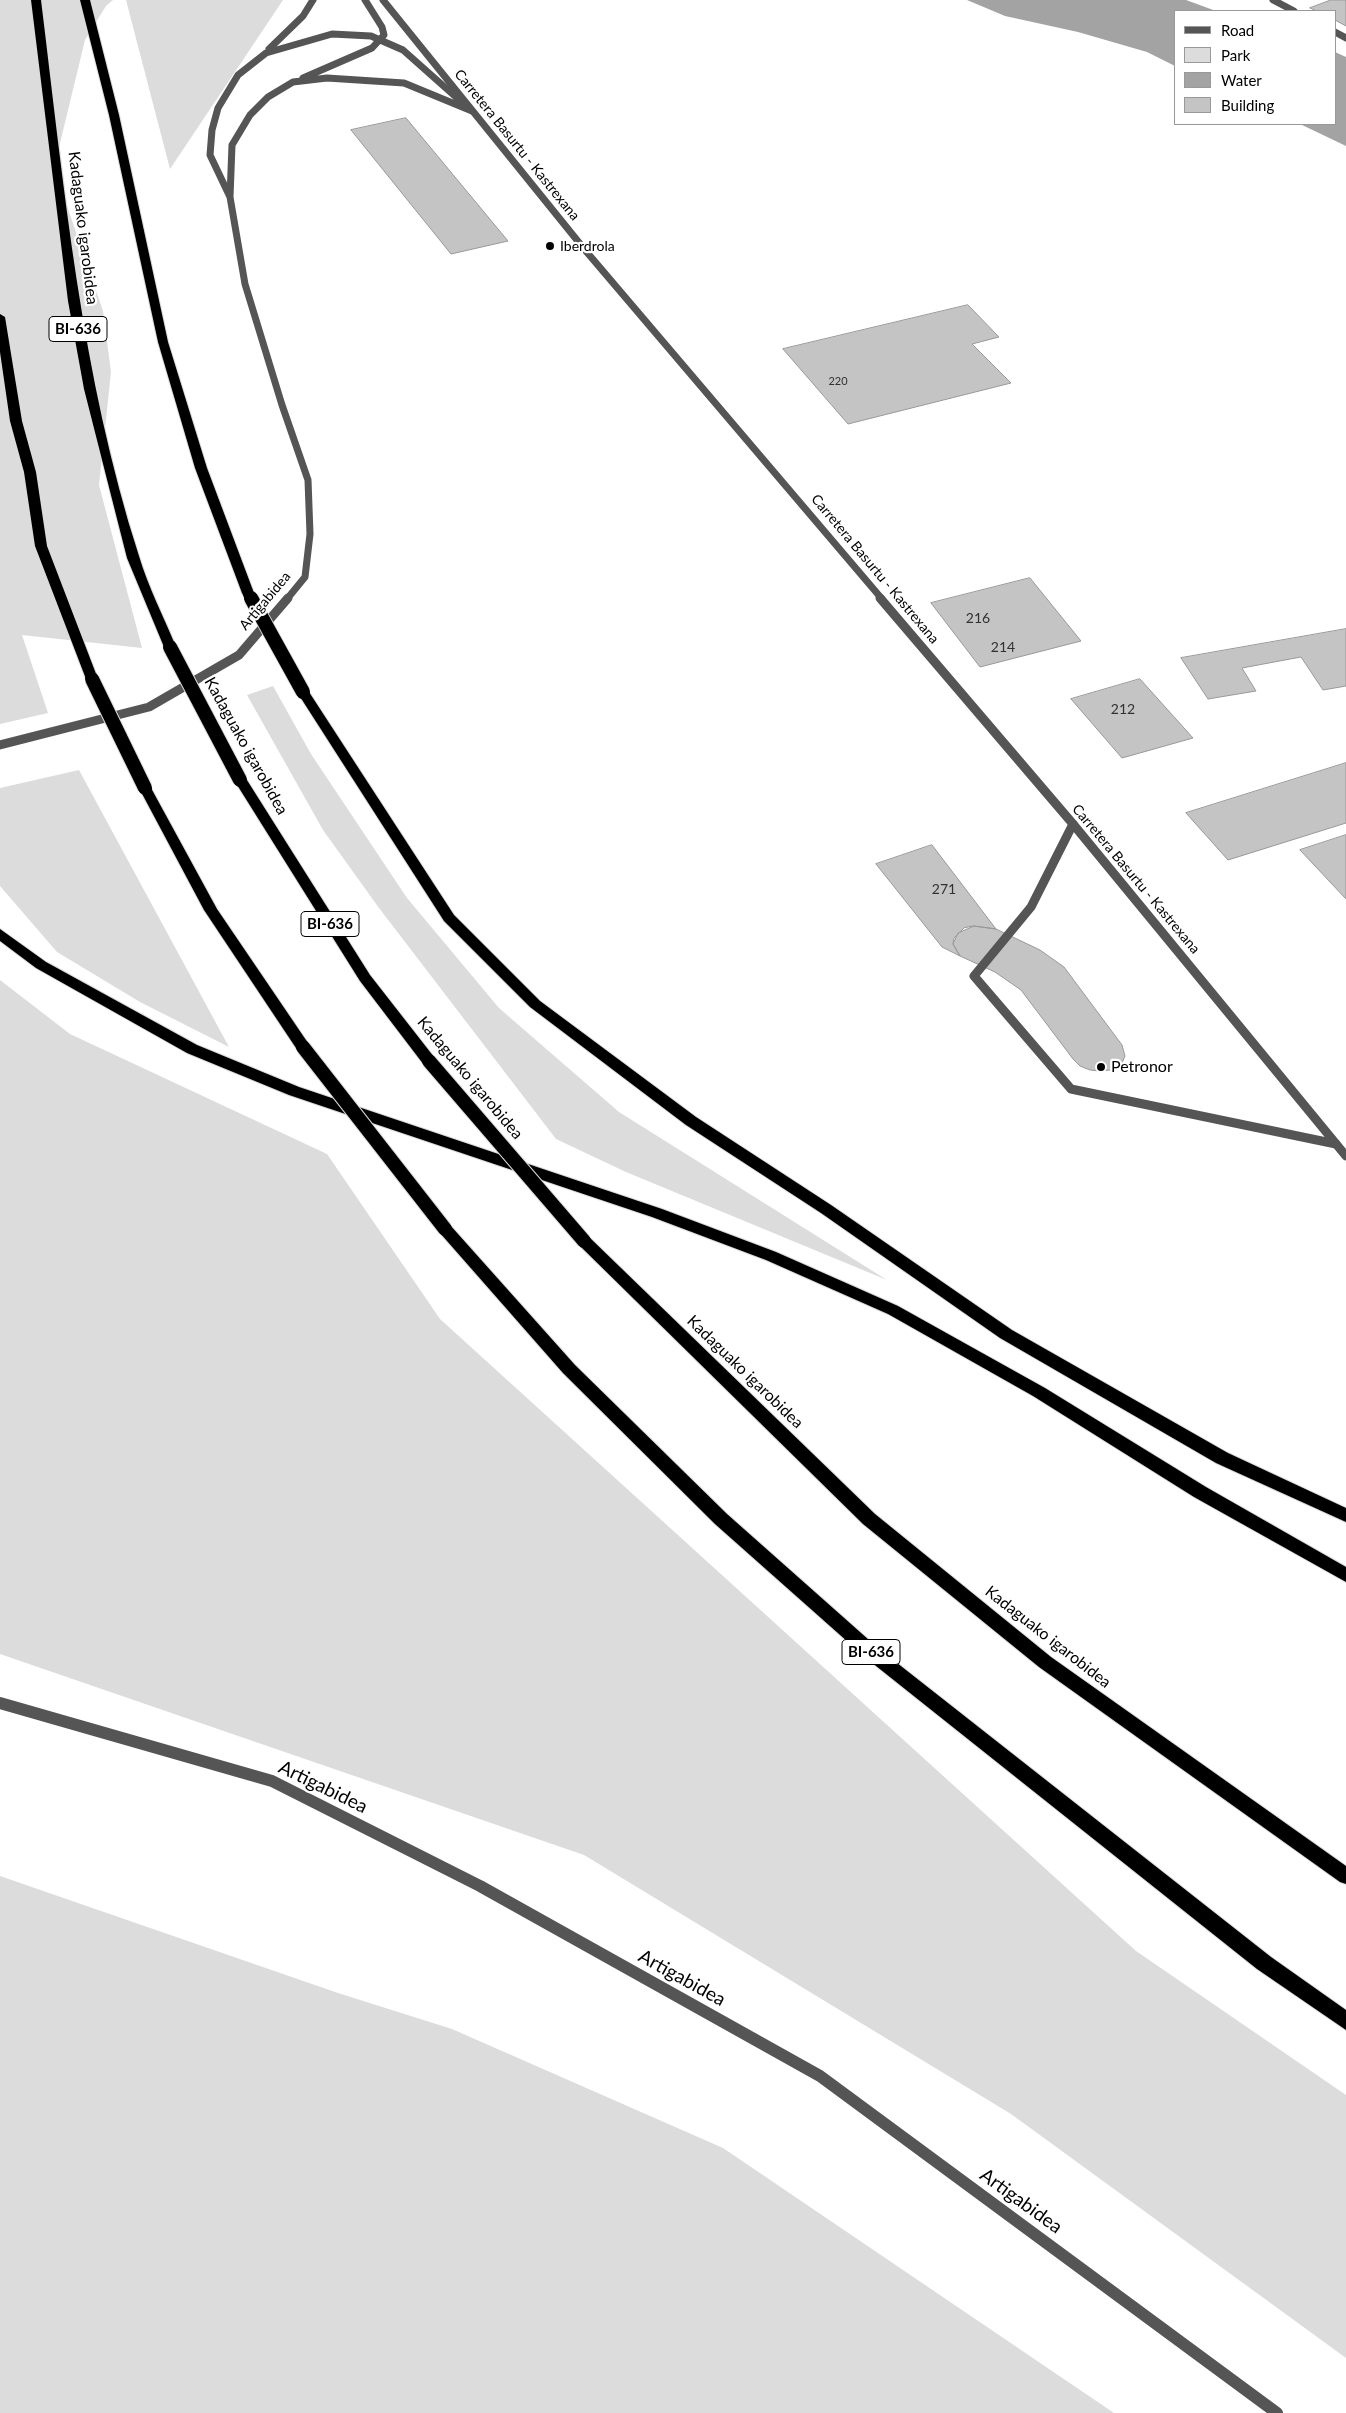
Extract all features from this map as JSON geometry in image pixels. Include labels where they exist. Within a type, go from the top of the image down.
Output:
[{"type":"highway","name":"Kadaguako igarobidea","points":[[36,0],[72,301],[112,482],[133,558],[170,647],[240,780],[365,978],[429,1061],[584,1241],[870,1519],[1045,1662],[1346,1876]]},
{"type":"highway","points":[[85,0],[114,115],[163,342],[201,468],[248,593],[303,692],[449,918],[535,1004],[691,1121],[826,1209],[1006,1334],[1222,1458],[1346,1515]]},
{"type":"highway","name":"BI-636","points":[[0,317],[16,421],[30,472],[40,546],[92,680],[145,788],[211,910],[303,1048],[445,1229],[576,1376],[721,1519],[872,1653],[1264,1963],[1346,2021]]},
{"type":"highway","points":[[0,934],[41,965],[192,1049],[294,1091],[657,1213],[770,1256],[893,1310],[1039,1392],[1200,1492],[1346,1575]]},
{"type":"street","points":[[230,197],[210,154],[212,130],[218,108],[238,75],[282,39],[303,16],[313,0]]},
{"type":"street","points":[[230,197],[232,145],[250,115],[268,97],[293,82],[372,48],[384,35],[382,27],[365,0]]},
{"type":"street","name":"Carretera Basurtu - Kastrexana","points":[[384,0],[584,250],[1073,824],[1346,1156]]},
{"type":"street","points":[[1273,0],[1292,10]]},
{"type":"street","points":[[266,52],[332,34],[371,36],[403,50],[472,111]]},
{"type":"street","points":[[293,82],[327,78],[404,83],[472,111]]},
{"type":"street","name":"Artigabidea","points":[[0,745],[149,707],[239,655],[305,577],[310,534],[308,480],[282,405],[245,284],[230,197]]},
{"type":"street","points":[[1073,824],[1032,907],[974,976],[1071,1089],[1336,1144]]},
{"type":"street","name":"Artigabidea","points":[[0,1703],[272,1781],[480,1886],[820,2076],[1278,2413]]},
{"type":"green space","points":[[0,0],[113,0],[106,6],[85,40],[54,168],[103,311],[111,372],[99,485],[142,648],[22,635],[48,713],[0,724]]},
{"type":"green space","points":[[126,0],[283,0],[170,169]]},
{"type":"green space","points":[[273,686],[311,754],[407,898],[499,1008],[619,1112],[887,1280],[626,1172],[556,1139],[379,908],[323,830],[247,695]]},
{"type":"green space","points":[[79,770],[229,1047],[140,1002],[57,952],[0,886],[0,788]]},
{"type":"green space","points":[[0,980],[70,1034],[327,1154],[440,1319],[1136,1951],[1346,2095],[1346,2358],[1011,2114],[584,1855],[0,1654]]},
{"type":"green space","points":[[0,1876],[338,1993],[452,2029],[723,2148],[1114,2413],[0,2413]]},
{"type":"water","points":[[967,0],[1186,0],[1213,10],[1174,10],[1174,66],[1147,52],[1078,32],[1005,16]]},
{"type":"water","points":[[1336,52],[1346,57],[1346,146],[1302,125],[1336,125]]},
{"type":"building","points":[[1331,0],[1346,0],[1346,26],[1336,21],[1336,10],[1315,10],[1310,8]]},
{"type":"building","points":[[406,118],[508,241],[451,254],[351,130]]},
{"type":"building","points":[[968,305],[999,337],[972,344],[1011,383],[848,424],[783,349]]},
{"type":"building","points":[[1030,578],[1081,641],[980,667],[931,603]]},
{"type":"building","points":[[1346,629],[1346,686],[1323,690],[1301,657],[1242,668],[1256,691],[1208,699],[1181,658]]},
{"type":"building","points":[[1140,679],[1193,738],[1122,758],[1071,699]]},
{"type":"building","points":[[1346,763],[1346,823],[1228,860],[1186,813]]},
{"type":"building","points":[[1346,835],[1346,899],[1300,850]]},
{"type":"building","points":[[932,845],[996,929],[974,926],[958,933],[953,944],[960,956],[942,947],[876,864]]},
{"type":"building","points":[[974,926],[996,929],[1040,950],[1064,967],[1122,1045],[1125,1056],[1122,1063],[1110,1070],[1100,1071],[1080,1066],[1021,990],[995,972],[960,956],[953,944],[954,938],[964,928]]},
{"type":"place","name":"Iberdrola","points":[[550,246]]},
{"type":"place","name":"Petronor","points":[[1101,1067]]}]
